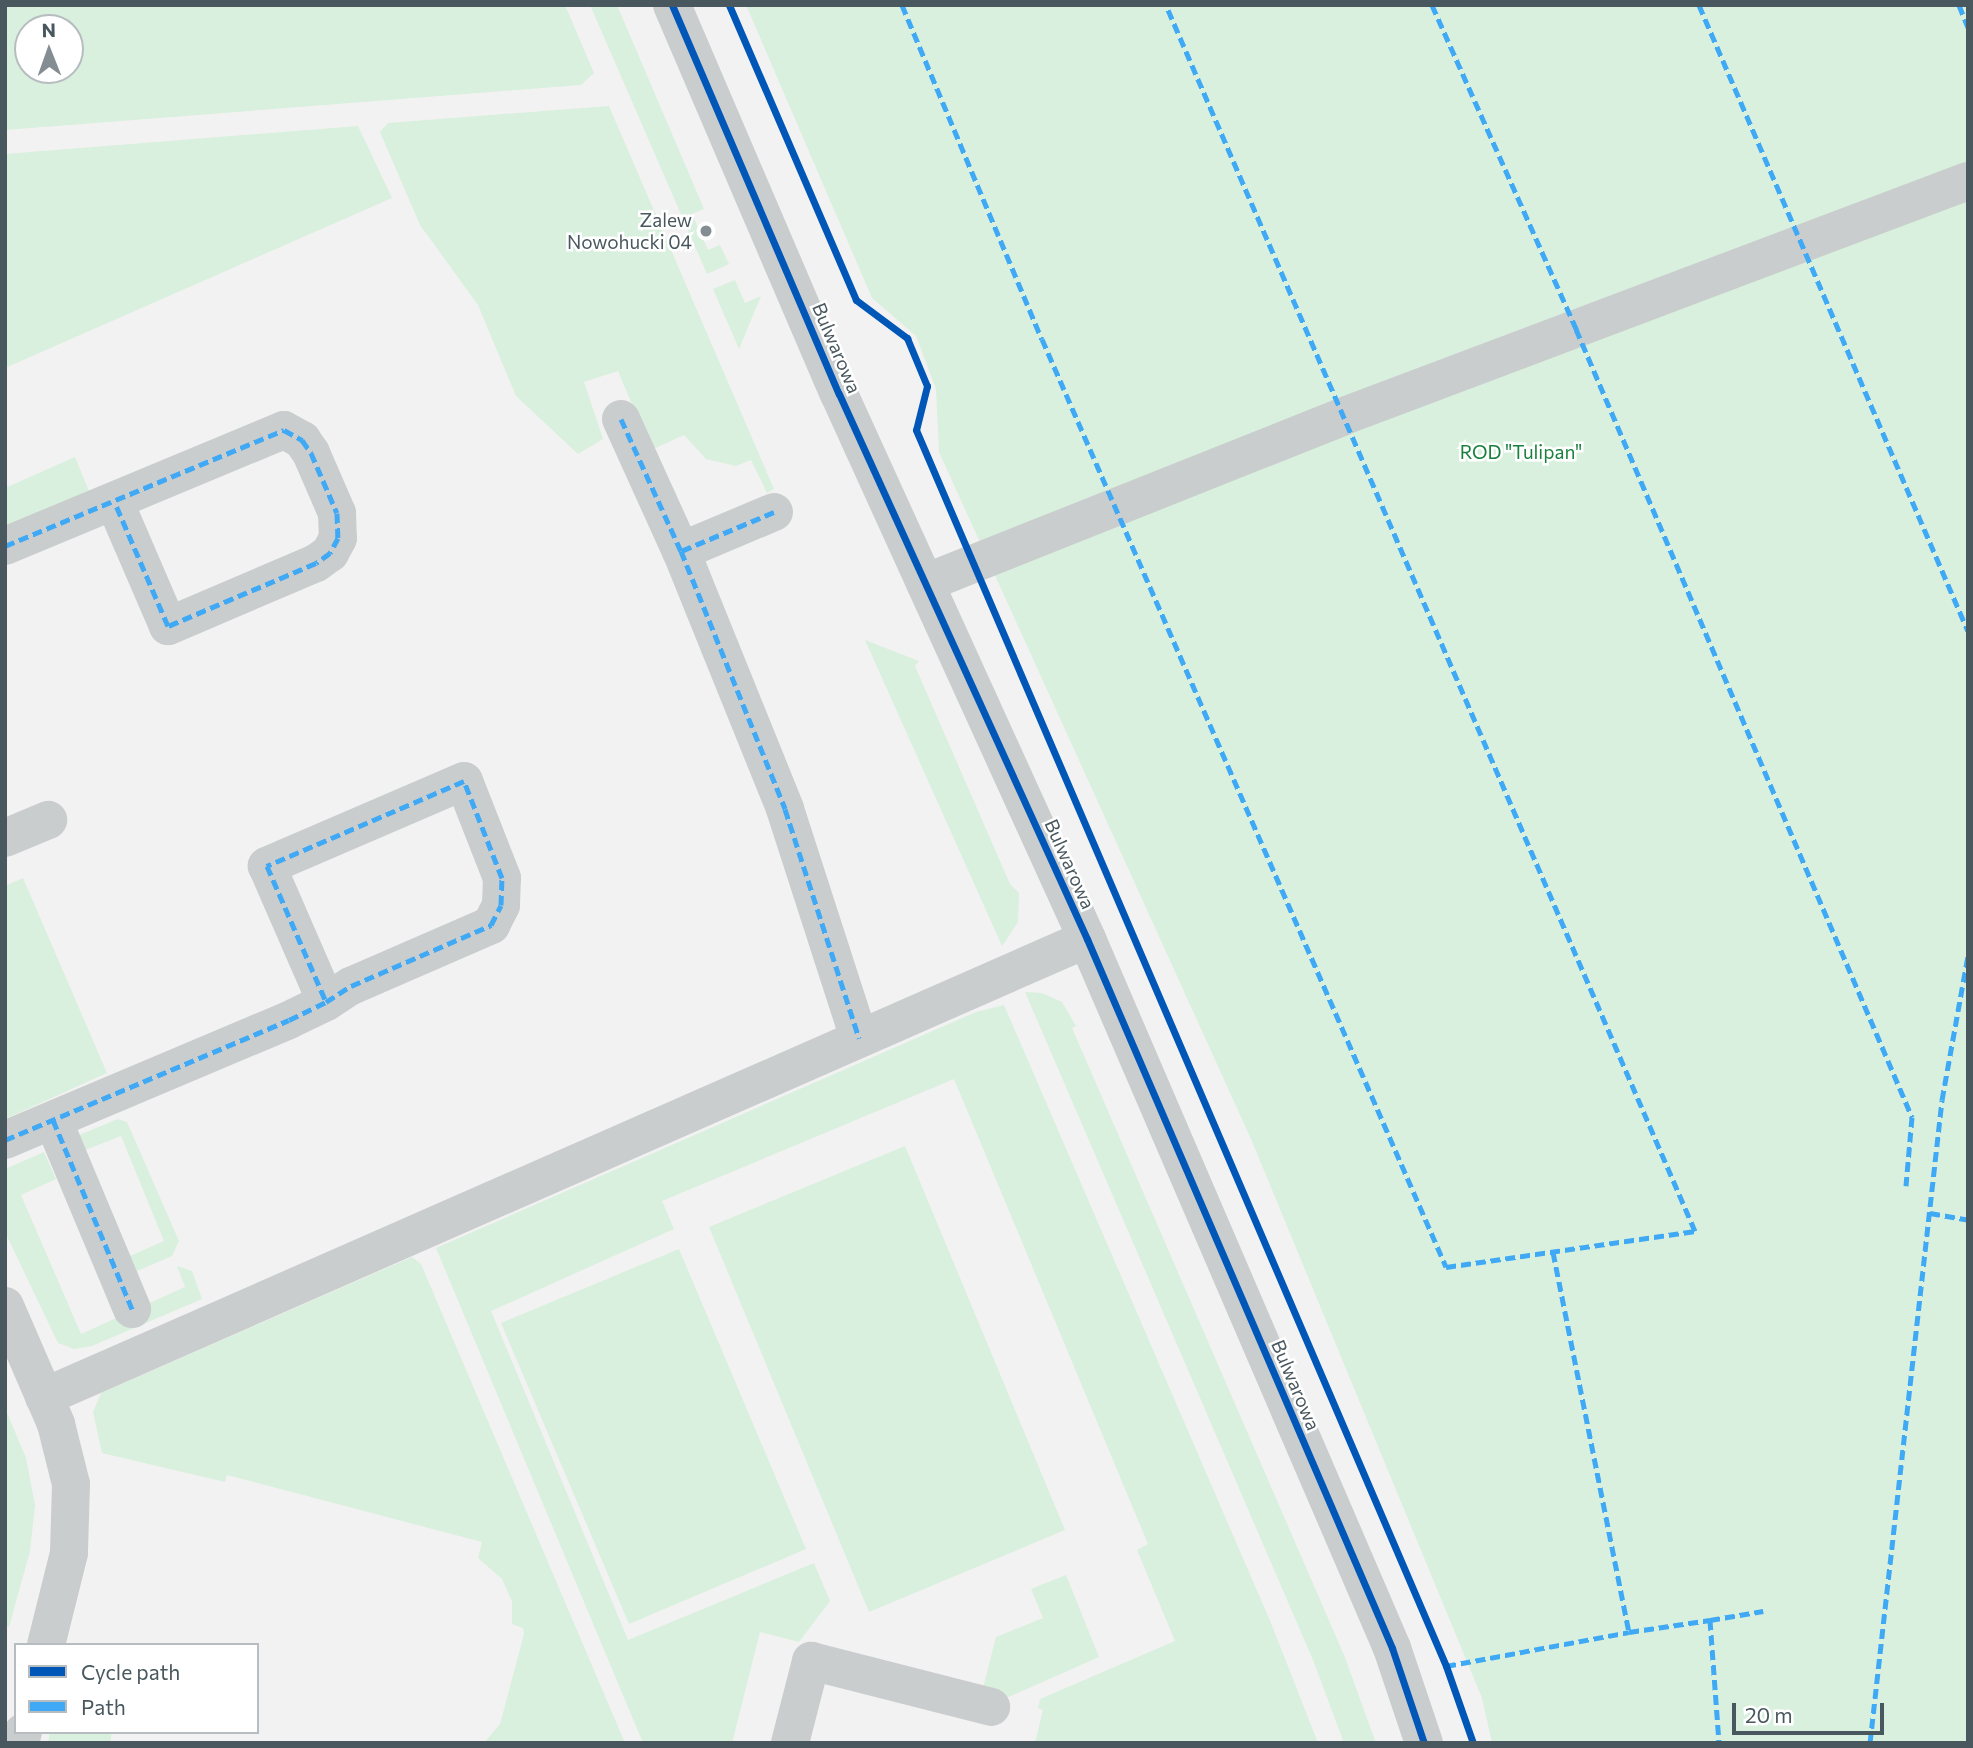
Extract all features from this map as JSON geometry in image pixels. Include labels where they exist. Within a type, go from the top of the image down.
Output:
[{"type":"street","name":"Bulwarowa","points":[[672,5],[925,583],[1087,939],[1392,1648],[1424,1743]]},
{"type":"street","points":[[925,583],[1344,416],[1968,181]]},
{"type":"street","points":[[621,419],[681,551],[785,809],[859,1038]]},
{"type":"street","points":[[5,546],[115,503],[284,430],[302,440],[311,453],[337,513],[338,538],[330,553],[316,564],[168,626],[115,503]]},
{"type":"street","points":[[681,551],[774,512]]},
{"type":"street","points":[[5,1140],[326,1002],[351,986],[482,931],[498,915],[503,892],[499,863],[464,781],[267,866],[326,1002]]},
{"type":"street","points":[[5,838],[48,820]]},
{"type":"street","points":[[44,1397],[1087,939]]},
{"type":"street","points":[[53,1120],[132,1309]]},
{"type":"street","points":[[5,1306],[44,1397],[69,1468],[73,1513],[69,1553],[46,1643]]},
{"type":"street","points":[[790,1743],[811,1661],[990,1707]]},
{"type":"green space","points":[[5,5],[565,5],[594,73],[581,85],[5,130]]},
{"type":"green space","points":[[590,5],[617,5],[704,209],[692,214],[708,250],[720,245],[729,264],[707,274]]},
{"type":"green space","name":"ROD \"Tulipan\"","points":[[746,5],[1968,5],[1968,1743],[1492,1743],[1482,1698],[1251,1139],[939,452],[936,389],[916,336],[872,298]]},
{"type":"green space","points":[[609,106],[774,489],[767,493],[751,460],[736,466],[706,459],[684,435],[651,450],[618,371],[584,382],[603,439],[578,454],[516,396],[478,305],[420,225],[380,132],[388,123]]},
{"type":"green space","points":[[358,126],[392,198],[5,368],[5,154]]},
{"type":"green space","points":[[735,280],[745,303],[761,296],[739,349],[713,289]]},
{"type":"green space","points":[[75,457],[89,491],[5,527],[5,488]]},
{"type":"green space","points":[[865,640],[919,661],[915,666],[1010,884],[1019,893],[1018,922],[1002,946]]},
{"type":"green space","points":[[23,878],[107,1073],[5,1119],[5,886]]},
{"type":"green space","points":[[1025,992],[1042,993],[1062,1002],[1076,1026],[1072,1028],[1344,1655],[1376,1743],[1344,1743],[1313,1660]]},
{"type":"green space","points":[[1004,1005],[1271,1623],[1318,1743],[1035,1743],[1043,1710],[1038,1708],[1040,1699],[1175,1641],[1137,1550],[1148,1544],[954,1079],[662,1201],[674,1229],[491,1311],[628,1640],[814,1563],[830,1601],[799,1642],[760,1632],[732,1743],[643,1743],[436,1248],[976,1012]]},
{"type":"green space","points":[[118,1119],[127,1122],[179,1241],[172,1256],[137,1271],[130,1256],[164,1241],[121,1136],[85,1150],[79,1135]]},
{"type":"green space","points":[[905,1146],[1065,1530],[869,1612],[709,1227]]},
{"type":"green space","points":[[44,1152],[56,1179],[21,1195],[81,1334],[185,1287],[177,1266],[192,1271],[202,1299],[92,1346],[74,1349],[58,1343],[5,1232],[5,1169]]},
{"type":"green space","points":[[679,1249],[806,1549],[629,1624],[501,1323]]},
{"type":"green space","points":[[412,1257],[421,1264],[625,1743],[484,1743],[500,1724],[524,1634],[523,1628],[512,1624],[512,1601],[502,1579],[478,1558],[482,1542],[227,1475],[225,1482],[102,1453],[93,1412],[101,1393]]},
{"type":"green space","points":[[5,1408],[26,1458],[35,1505],[30,1551],[9,1627],[5,1626]]},
{"type":"green space","points":[[1066,1575],[1099,1657],[1004,1699],[982,1692],[996,1637],[1043,1618],[1031,1589]]},
{"type":"green space","points":[[50,1734],[112,1734],[110,1743],[48,1743]]},
{"type":"marked path","points":[[902,5],[1042,339],[1446,1267],[1695,1231],[1166,5]]},
{"type":"marked path","points":[[1432,5],[1576,329],[1912,1117],[1906,1186]]},
{"type":"marked path","points":[[1699,5],[1968,631]]},
{"type":"marked path","points":[[1959,5],[1968,27]]},
{"type":"marked path","points":[[621,419],[681,551]]},
{"type":"marked path","points":[[5,546],[284,430],[302,440],[311,453],[337,513],[338,538],[330,553],[316,563],[168,626],[115,503]]},
{"type":"marked path","points":[[774,512],[681,551],[785,809],[859,1038]]},
{"type":"marked path","points":[[5,1140],[289,1020],[326,1002],[351,986],[491,925],[501,905],[502,878],[464,781],[267,866],[326,1002]]},
{"type":"marked path","points":[[1870,1743],[1942,1100],[1968,955]]},
{"type":"marked path","points":[[53,1120],[132,1309]]},
{"type":"marked path","points":[[1930,1213],[1968,1220]]},
{"type":"marked path","points":[[1553,1252],[1629,1632],[1710,1620],[1719,1743]]},
{"type":"marked path","points":[[1710,1620],[1763,1611]]},
{"type":"marked path","points":[[1446,1666],[1629,1632]]},
{"type":"cycle path","points":[[672,5],[839,394],[1087,939],[1392,1648],[1424,1743]]},
{"type":"cycle path","points":[[729,5],[856,300],[907,338],[927,386],[916,430],[1446,1666],[1473,1743]]},
{"type":"place","name":"Zalew Nowohucki 04","points":[[706,231]]}]
